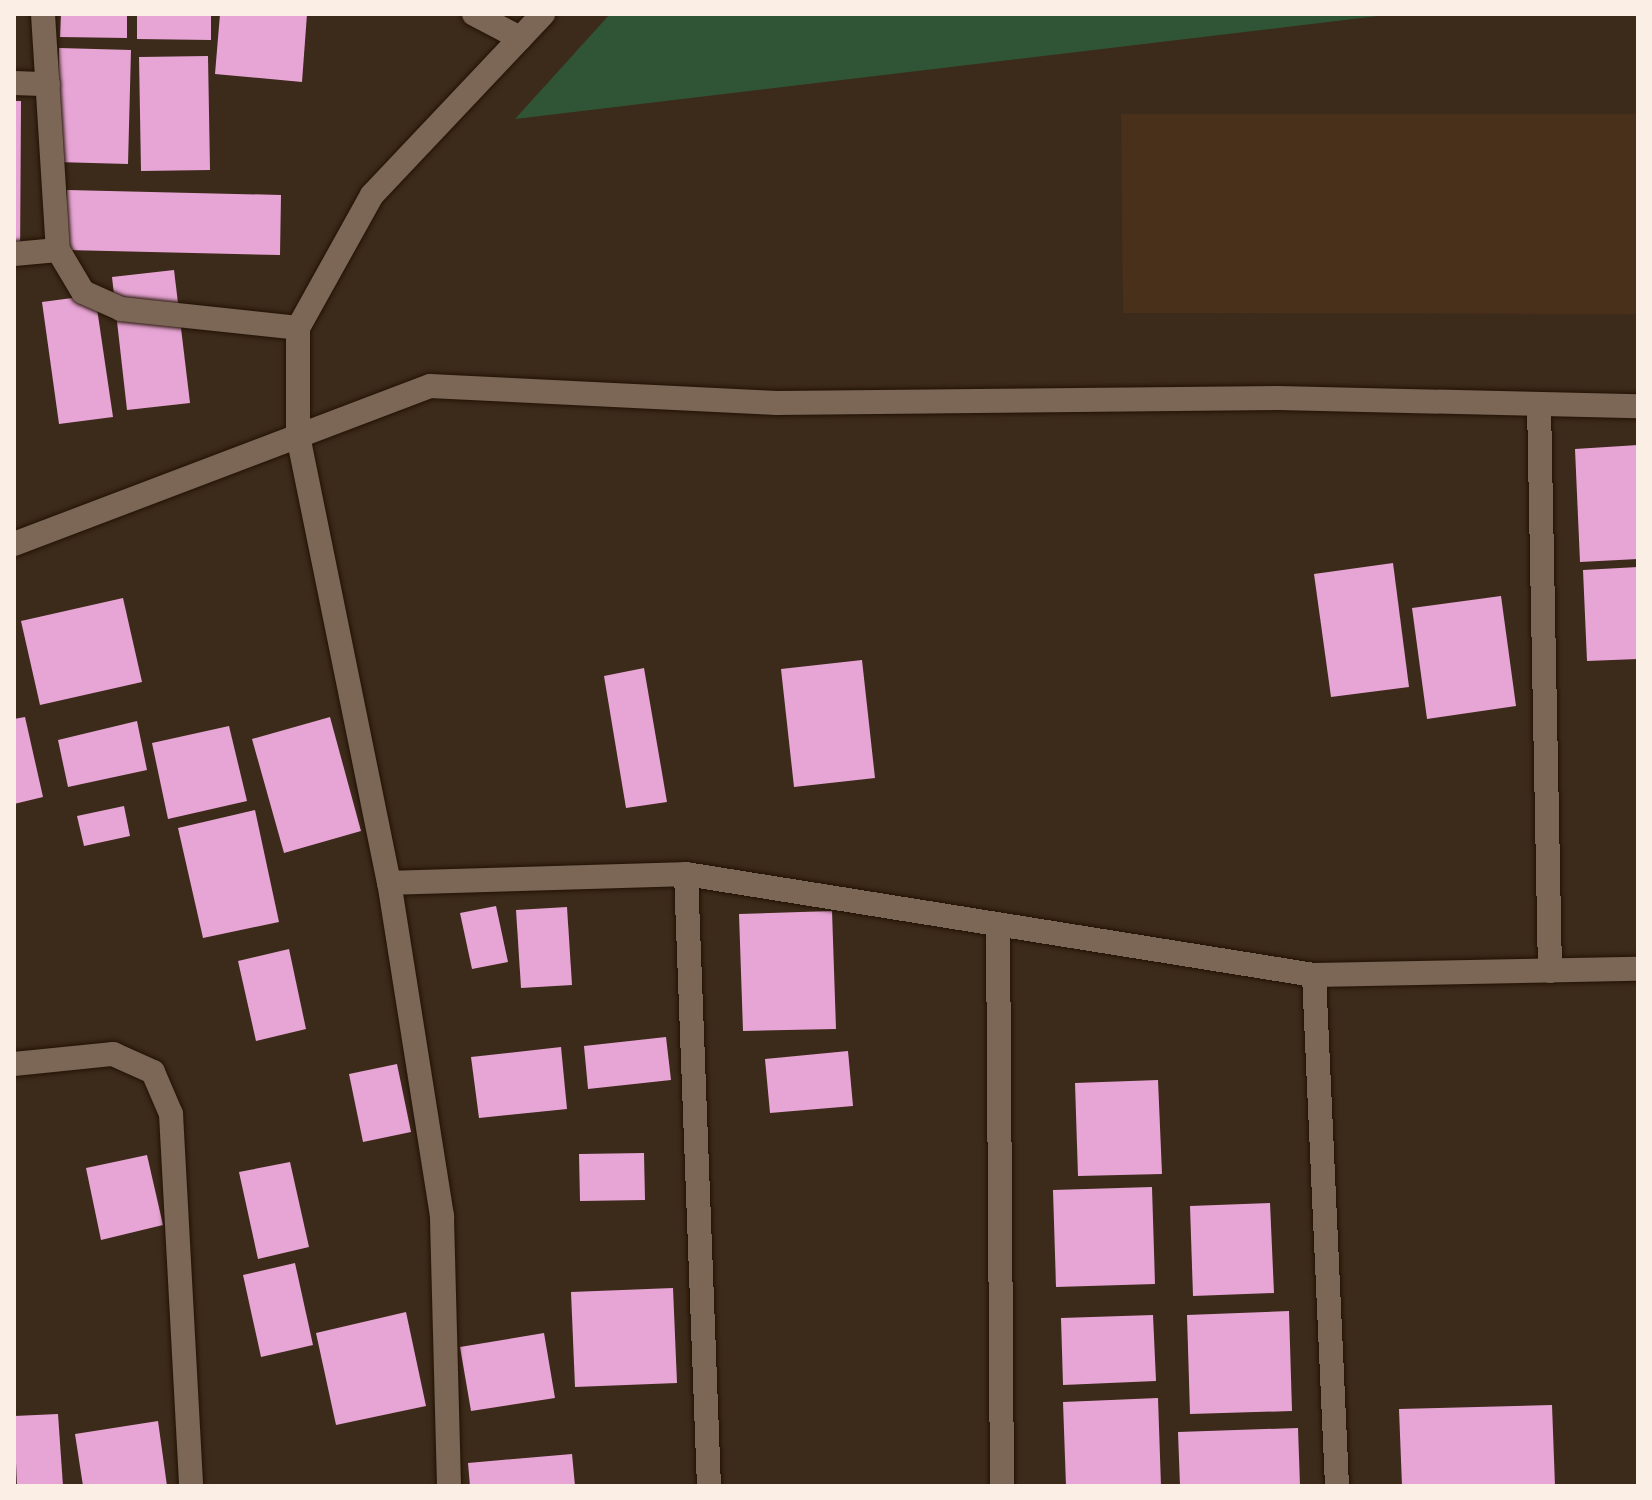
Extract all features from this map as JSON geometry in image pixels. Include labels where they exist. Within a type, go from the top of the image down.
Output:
[{"type":"street","points":[[43,14],[58,250],[83,292],[121,309],[298,328]]},
{"type":"street","points":[[474,14],[520,38]]},
{"type":"street","points":[[449,1486],[442,1216],[389,883],[298,434],[298,328],[372,195],[543,14]]},
{"type":"street","points":[[14,83],[48,84]]},
{"type":"street","points":[[14,254],[58,250]]},
{"type":"street","points":[[14,544],[430,386],[777,403],[1278,398],[1638,406]]},
{"type":"street","points":[[1539,404],[1540,754],[1550,971]]},
{"type":"street","points":[[389,883],[686,874],[998,930],[1314,975],[1638,969]]},
{"type":"street","points":[[686,874],[709,1486]]},
{"type":"street","points":[[998,930],[1002,1486]]},
{"type":"street","points":[[1314,975],[1337,1486]]},
{"type":"street","points":[[14,1064],[113,1054],[153,1072],[171,1114],[191,1486]]},
{"type":"shaded area","points":[[1121,114],[1638,114],[1638,314],[1123,313]]},
{"type":"green space","points":[[610,14],[1395,14],[515,119]]},
{"type":"building","points":[[61,14],[127,14],[127,38],[60,37]]},
{"type":"building","points":[[137,14],[211,14],[211,40],[137,39]]},
{"type":"building","points":[[220,14],[307,14],[302,82],[215,74]]},
{"type":"building","points":[[59,48],[131,50],[128,164],[56,162]]},
{"type":"building","points":[[208,56],[210,170],[141,171],[139,57]]},
{"type":"building","points":[[14,101],[21,101],[20,263],[14,263]]},
{"type":"building","points":[[67,190],[281,195],[280,255],[66,250]]},
{"type":"building","points":[[174,270],[190,403],[127,410],[112,277]]},
{"type":"building","points":[[95,295],[113,417],[59,424],[42,302]]},
{"type":"building","points":[[1638,445],[1638,559],[1580,562],[1575,449]]},
{"type":"building","points":[[1393,563],[1409,687],[1331,697],[1314,574]]},
{"type":"building","points":[[1638,567],[1638,659],[1587,661],[1583,570]]},
{"type":"building","points":[[1501,596],[1516,706],[1427,719],[1412,608]]},
{"type":"building","points":[[123,598],[142,682],[40,705],[21,621]]},
{"type":"building","points":[[862,660],[875,778],[794,787],[781,669]]},
{"type":"building","points":[[644,668],[667,802],[626,808],[604,676]]},
{"type":"building","points":[[25,717],[43,797],[14,804],[14,719]]},
{"type":"building","points":[[330,717],[361,831],[284,853],[252,739]]},
{"type":"building","points":[[137,721],[147,770],[68,787],[58,740]]},
{"type":"building","points":[[229,726],[247,801],[168,819],[152,743]]},
{"type":"building","points":[[124,806],[130,836],[84,846],[77,816]]},
{"type":"building","points":[[255,810],[279,922],[203,938],[178,828]]},
{"type":"building","points":[[496,906],[508,962],[472,969],[460,913]]},
{"type":"building","points":[[567,907],[572,985],[521,988],[516,910]]},
{"type":"building","points":[[832,911],[836,1029],[743,1031],[739,914]]},
{"type":"building","points":[[289,949],[306,1029],[256,1041],[238,961]]},
{"type":"building","points":[[666,1037],[671,1080],[588,1089],[584,1046]]},
{"type":"building","points":[[561,1047],[567,1109],[479,1118],[471,1057]]},
{"type":"building","points":[[848,1051],[853,1106],[770,1113],[765,1059]]},
{"type":"building","points":[[397,1064],[411,1132],[363,1142],[349,1074]]},
{"type":"building","points":[[1158,1080],[1162,1174],[1078,1176],[1075,1083]]},
{"type":"building","points":[[644,1153],[645,1200],[580,1201],[579,1154]]},
{"type":"building","points":[[147,1155],[163,1225],[101,1240],[86,1168]]},
{"type":"building","points":[[290,1162],[309,1247],[258,1259],[239,1172]]},
{"type":"building","points":[[1152,1187],[1155,1284],[1056,1287],[1053,1190]]},
{"type":"building","points":[[1270,1203],[1274,1293],[1193,1296],[1190,1206]]},
{"type":"building","points":[[295,1263],[313,1345],[261,1357],[243,1275]]},
{"type":"building","points":[[673,1288],[677,1383],[575,1387],[571,1292]]},
{"type":"building","points":[[1289,1311],[1292,1411],[1190,1414],[1187,1315]]},
{"type":"building","points":[[406,1312],[426,1406],[336,1425],[316,1333]]},
{"type":"building","points":[[1153,1315],[1156,1381],[1063,1385],[1061,1318]]},
{"type":"building","points":[[544,1333],[555,1398],[471,1411],[460,1347]]},
{"type":"building","points":[[1158,1398],[1161,1486],[1066,1486],[1063,1402]]},
{"type":"building","points":[[1552,1405],[1555,1486],[1402,1486],[1399,1409]]},
{"type":"building","points":[[58,1414],[63,1486],[17,1486],[14,1416]]},
{"type":"building","points":[[158,1421],[167,1486],[83,1486],[75,1434]]},
{"type":"building","points":[[1298,1428],[1300,1486],[1180,1486],[1178,1432]]},
{"type":"building","points":[[572,1454],[575,1486],[470,1486],[468,1463]]}]
